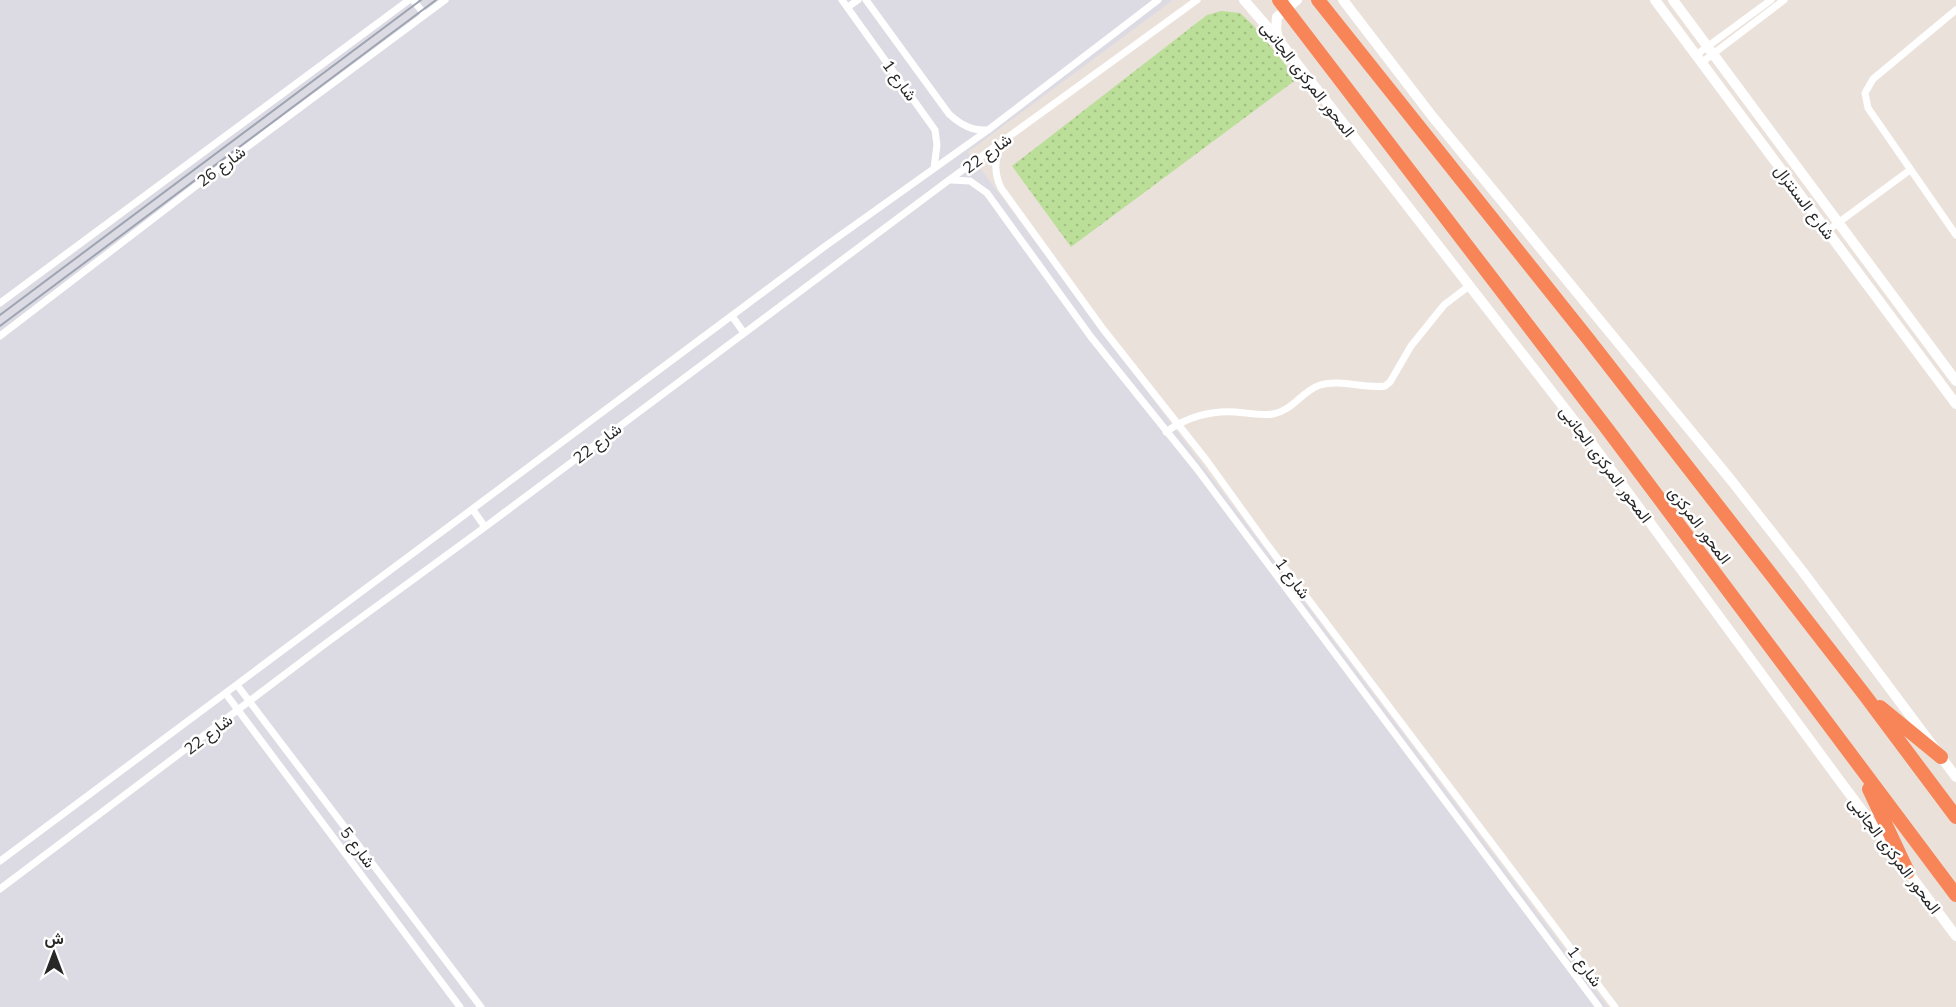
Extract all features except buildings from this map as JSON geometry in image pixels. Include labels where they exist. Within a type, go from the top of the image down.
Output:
[{"type":"highway","name":"المحور المركزى","points":[[1279,0],[1608,430],[1956,895]]},
{"type":"highway","name":"المحور المركزى","points":[[1318,0],[1440,156],[1589,340],[1864,694],[1956,817]]},
{"type":"highway","points":[[1864,694],[1941,757]]},
{"type":"highway","points":[[1856,763],[1908,873]]},
{"type":"main road","name":"المحور المركزى الجانبى","points":[[1244,0],[1279,39],[1590,441],[1956,936]]},
{"type":"main road","points":[[1279,39],[1276,29],[1277,17],[1297,0]]},
{"type":"main road","points":[[1343,0],[1432,116],[1731,480],[1803,572],[1956,777]]},
{"type":"main road","name":"شارع السنترال","points":[[1655,0],[1956,404]]},
{"type":"main road","name":"شارع السنترال","points":[[1673,0],[1956,381]]},
{"type":"street","points":[[411,0],[425,15]]},
{"type":"street","name":"شارع 26","points":[[0,303],[411,0]]},
{"type":"street","name":"شارع 26","points":[[0,336],[239,153],[445,0]]},
{"type":"street","name":"شارع 1","points":[[842,0],[935,130],[938,145],[934,168]]},
{"type":"street","points":[[848,8],[858,0]]},
{"type":"street","name":"شارع 1","points":[[866,0],[949,114],[965,126],[976,130],[988,130]]},
{"type":"street","name":"شارع 22","points":[[0,861],[732,316],[988,130],[1158,0]]},
{"type":"street","name":"شارع 22","points":[[0,889],[948,180],[1004,141],[1185,3],[1197,0]]},
{"type":"street","points":[[1711,50],[1771,0]]},
{"type":"street","points":[[1698,59],[1784,0]]},
{"type":"street","points":[[1956,10],[1868,85],[1865,93],[1868,108],[1956,235]]},
{"type":"street","name":"شارع 1","points":[[1004,141],[995,165],[1001,188],[1102,329],[1178,423],[1615,1007]]},
{"type":"street","points":[[1827,231],[1910,170]]},
{"type":"street","name":"شارع 1","points":[[948,180],[970,181],[987,193],[1091,337],[1197,470],[1599,1007]]},
{"type":"street","points":[[1166,432],[1178,423],[1208,414],[1228,411],[1274,414],[1288,408],[1311,388],[1322,384],[1385,386],[1390,382],[1411,346],[1443,305],[1469,286]]},
{"type":"street","points":[[732,316],[744,333]]},
{"type":"street","points":[[473,510],[485,527]]},
{"type":"street","name":"شارع 5","points":[[237,685],[481,1007]]},
{"type":"street","name":"شارع 5","points":[[226,694],[460,1007]]},
{"type":"street","points":[[1509,888],[1520,880]]},
{"type":"shaded area","points":[[0,0],[1173,0],[968,152],[1608,1007],[0,1007]]},
{"type":"green space","points":[[1221,11],[1240,13],[1254,26],[1297,79],[1071,247],[1012,166],[1207,15]]},
{"type":"railway","points":[[0,315],[421,0]]},
{"type":"railway","points":[[0,326],[436,0]]}]
